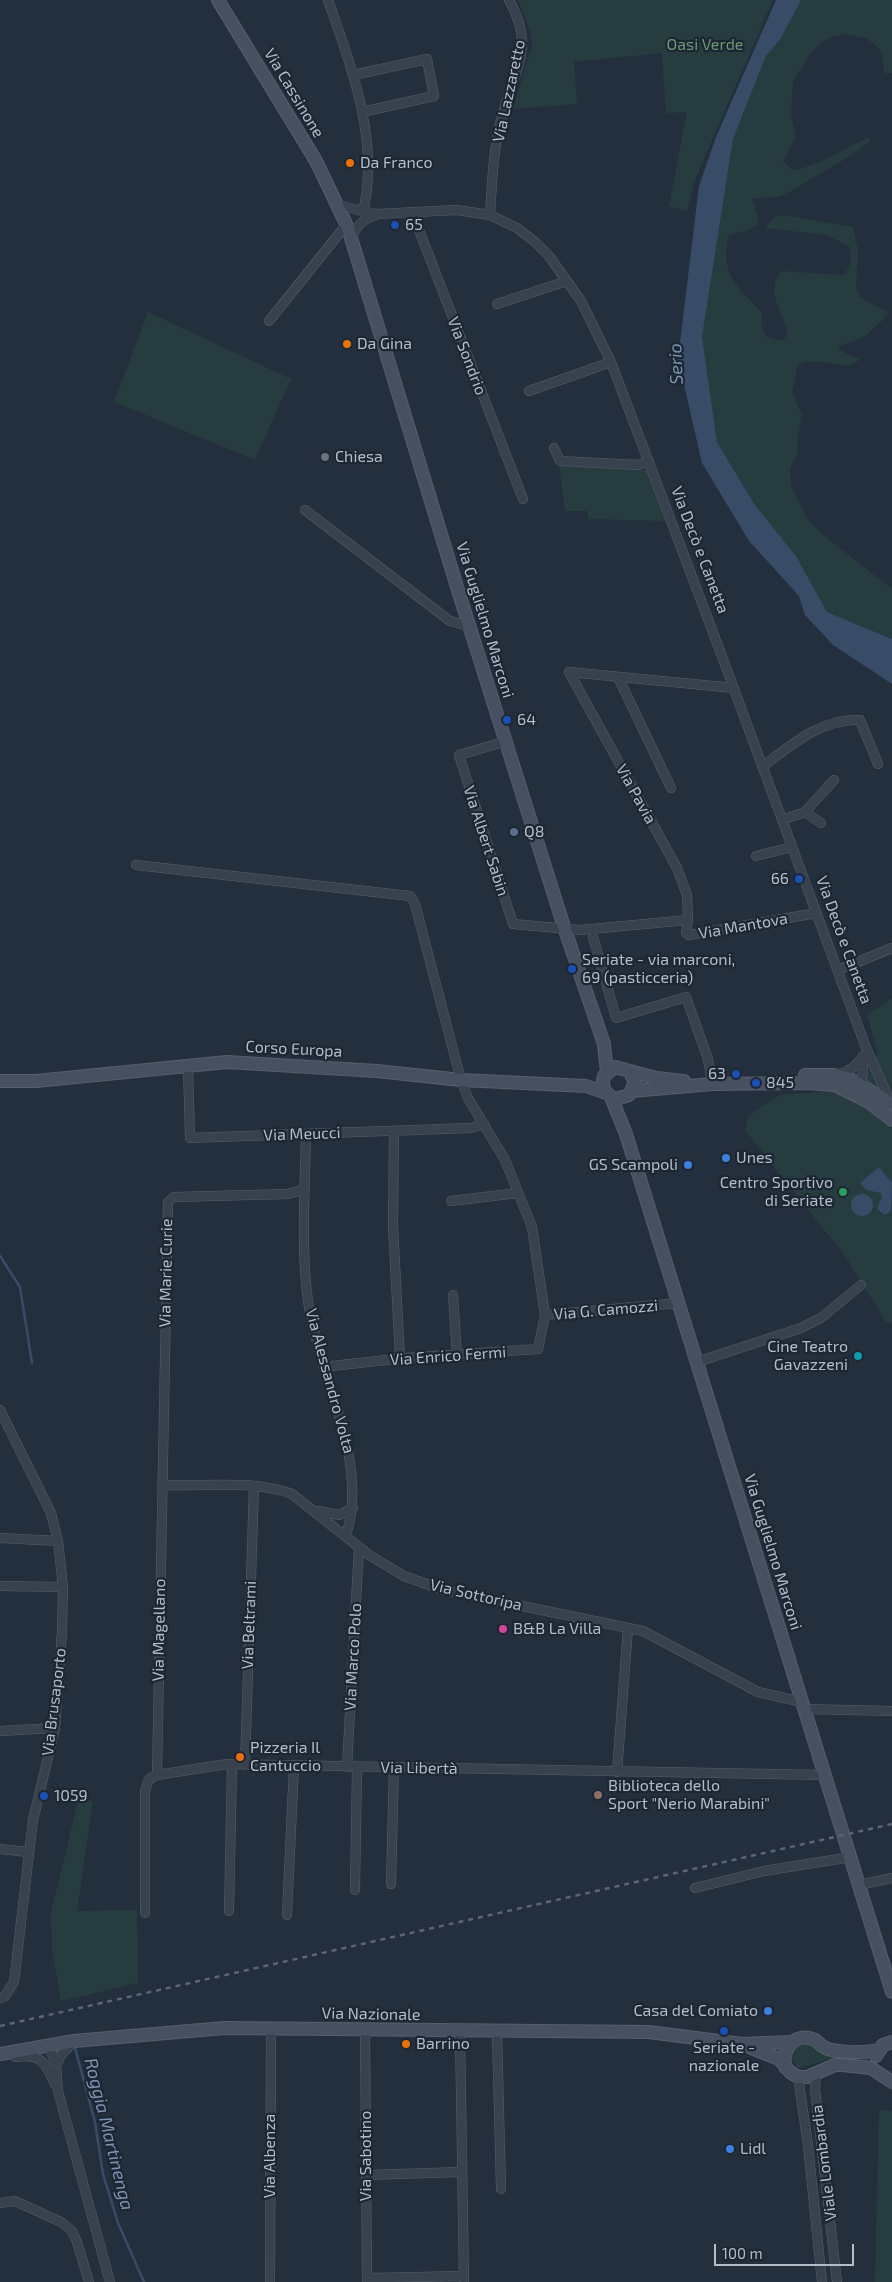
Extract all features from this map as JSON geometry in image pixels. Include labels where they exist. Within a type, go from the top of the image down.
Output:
[{"type":"main road","name":"Via Cassinone","points":[[218,0],[316,161],[338,206]]},
{"type":"main road","name":"Via Guglielmo Marconi","points":[[338,206],[351,239],[469,626],[565,930],[604,1044],[605,1074]]},
{"type":"main road","name":"Via Guglielmo Marconi","points":[[604,1044],[626,1070]]},
{"type":"main road","name":"Corso Europa","points":[[0,1080],[36,1081],[227,1062],[275,1064],[461,1080],[586,1086],[620,1099],[631,1093],[712,1084],[836,1085],[869,1102],[892,1120]]},
{"type":"main road","name":"Corso Europa","points":[[626,1070],[656,1078],[712,1084]]},
{"type":"main road","points":[[586,1086],[605,1074],[626,1070],[635,1082],[630,1102],[622,1121]]},
{"type":"main road","points":[[605,1074],[602,1086],[608,1095]]},
{"type":"main road","name":"Corso Europa","points":[[766,1083],[787,1076],[834,1075],[850,1079],[891,1103]]},
{"type":"main road","name":"Via Guglielmo Marconi","points":[[608,1095],[622,1121],[892,1992]]},
{"type":"main road","name":"Via Nazionale","points":[[0,2056],[74,2040],[202,2028],[460,2032],[649,2032],[742,2044],[791,2042],[807,2039],[815,2040],[828,2049],[862,2052],[888,2042]]},
{"type":"main road","points":[[785,2067],[784,2053],[791,2042]]},
{"type":"main road","points":[[880,2075],[875,2063],[888,2042]]},
{"type":"main road","name":"Via Nazionale","points":[[742,2044],[779,2059],[785,2067],[798,2077]]},
{"type":"main road","points":[[798,2077],[816,2074],[824,2069],[842,2065],[871,2068],[892,2082]]},
{"type":"street","points":[[328,0],[353,76],[362,112],[368,173],[363,212]]},
{"type":"street","name":"Via Lazzaretto","points":[[490,215],[500,123],[514,82],[523,37],[517,15],[509,0]]},
{"type":"street","points":[[353,76],[427,59],[434,96],[362,112]]},
{"type":"street","name":"Via Decò e Canetta","points":[[338,206],[376,214],[457,210],[490,215],[517,228],[534,241],[549,256],[581,301],[611,362],[722,650],[762,767],[865,1045],[891,1103]]},
{"type":"street","name":"Via Sondrio","points":[[412,212],[523,499]]},
{"type":"street","points":[[351,239],[366,218],[376,214]]},
{"type":"street","points":[[269,321],[346,225]]},
{"type":"street","points":[[497,304],[567,281]]},
{"type":"street","points":[[529,391],[611,362]]},
{"type":"street","points":[[554,448],[560,461],[638,465],[649,462]]},
{"type":"street","points":[[305,510],[450,621],[469,626]]},
{"type":"street","name":"Via Pavia","points":[[618,676],[569,672],[677,868],[687,896],[688,920]]},
{"type":"street","points":[[618,676],[734,688]]},
{"type":"street","points":[[618,676],[671,788]]},
{"type":"street","points":[[762,767],[806,734],[848,720],[860,720],[878,764]]},
{"type":"street","name":"Via Albert Sabin","points":[[506,741],[459,755],[513,924],[565,930]]},
{"type":"street","points":[[782,820],[805,812],[834,780]]},
{"type":"street","points":[[805,812],[821,823]]},
{"type":"street","points":[[756,856],[792,846]]},
{"type":"street","name":"Via G. Camozzi","points":[[136,865],[410,896],[415,904],[461,1080],[468,1098],[505,1160],[532,1227],[545,1315],[679,1304]]},
{"type":"street","name":"Via Mantova","points":[[565,930],[688,920],[686,934],[689,935],[817,913]]},
{"type":"street","points":[[593,937],[616,1018],[686,998],[708,1059],[712,1084]]},
{"type":"street","points":[[838,970],[892,948]]},
{"type":"street","name":"Via Decò e Canetta","points":[[863,1086],[865,1045]]},
{"type":"street","points":[[834,1075],[844,1074],[854,1068],[864,1056]]},
{"type":"street","name":"Via Meucci","points":[[188,1067],[190,1138],[394,1132],[472,1128],[484,1124]]},
{"type":"street","points":[[863,1086],[892,1116]]},
{"type":"street","points":[[394,1132],[393,1226],[400,1358]]},
{"type":"street","name":"Via Alessandro Volta","points":[[306,1134],[306,1258],[310,1312],[323,1367],[351,1462],[353,1508],[346,1535]]},
{"type":"street","name":"Via Marie Curie","points":[[162,1485],[168,1202],[174,1196],[288,1194],[305,1189]]},
{"type":"street","points":[[451,1201],[518,1193]]},
{"type":"street","points":[[697,1362],[801,1328],[821,1318],[861,1285]]},
{"type":"street","points":[[454,1295],[456,1355]]},
{"type":"street","name":"Via Enrico Fermi","points":[[323,1367],[400,1358],[538,1349],[545,1315]]},
{"type":"street","name":"Via Brusaporto","points":[[0,1410],[51,1513],[58,1541],[63,1587],[62,1632],[55,1728],[33,1820],[14,1982],[5,1996],[0,1998]]},
{"type":"street","name":"Via Sottoripa","points":[[162,1485],[254,1486],[279,1489],[292,1494],[315,1510],[359,1547],[404,1576],[440,1589],[643,1631],[758,1692],[803,1706],[892,1711]]},
{"type":"street","name":"Via Magellano","points":[[157,1775],[162,1485]]},
{"type":"street","name":"Via Beltrami","points":[[245,1765],[254,1486]]},
{"type":"street","points":[[315,1510],[339,1515],[353,1508]]},
{"type":"street","points":[[0,1538],[58,1541]]},
{"type":"street","name":"Via Marco Polo","points":[[347,1767],[359,1547]]},
{"type":"street","points":[[0,1586],[63,1587]]},
{"type":"street","points":[[617,1772],[628,1628]]},
{"type":"street","points":[[0,1731],[55,1728]]},
{"type":"street","points":[[229,1911],[232,1764]]},
{"type":"street","name":"Via Libertà","points":[[157,1775],[232,1764],[825,1775]]},
{"type":"street","points":[[287,1916],[294,1766]]},
{"type":"street","points":[[355,1890],[357,1767]]},
{"type":"street","points":[[391,1884],[394,1768]]},
{"type":"street","points":[[145,1913],[145,1791],[149,1779],[157,1775]]},
{"type":"street","points":[[0,1849],[28,1852]]},
{"type":"street","points":[[695,1888],[764,1871],[851,1857]]},
{"type":"street","points":[[859,1885],[892,1878]]},
{"type":"street","name":"Via Albenza","points":[[270,2282],[271,2030]]},
{"type":"street","name":"Via Sabotino","points":[[365,2030],[367,2280]]},
{"type":"street","points":[[367,2280],[464,2279],[460,2032]]},
{"type":"street","points":[[497,2032],[501,2189]]},
{"type":"street","points":[[56,2066],[61,2055],[74,2040]]},
{"type":"street","points":[[45,2064],[49,2045]]},
{"type":"street","points":[[49,2045],[56,2066],[58,2091]]},
{"type":"street","points":[[0,2056],[33,2056],[45,2064],[58,2091],[110,2282]]},
{"type":"street","name":"Viale Lombardia","points":[[816,2074],[815,2089],[835,2251],[837,2282]]},
{"type":"street","name":"Viale Lombardia","points":[[798,2077],[808,2145],[822,2282]]},
{"type":"street","points":[[808,2145],[815,2141],[822,2145]]},
{"type":"street","points":[[366,2175],[461,2172]]},
{"type":"street","points":[[0,2203],[15,2201],[61,2222],[72,2231],[89,2282]]},
{"type":"street","points":[[818,2239],[828,2251],[835,2251]]},
{"type":"green space","name":"Oasi Verde","points":[[518,0],[773,0],[694,182],[687,211],[669,206],[687,112],[666,113],[662,53],[574,62],[577,104],[513,109],[532,44],[531,33]]},
{"type":"green space","points":[[801,0],[892,0],[892,73],[884,73],[882,53],[878,47],[866,38],[845,34],[833,36],[820,43],[809,56],[793,82],[791,114],[796,137],[783,161],[793,170],[804,168],[870,137],[870,141],[852,155],[791,191],[780,196],[752,199],[759,223],[749,230],[728,235],[727,262],[729,271],[738,287],[762,313],[761,324],[765,336],[783,341],[788,332],[776,301],[774,285],[781,271],[844,275],[851,257],[850,250],[849,246],[826,235],[765,228],[775,217],[783,215],[853,227],[858,250],[856,289],[860,297],[889,313],[862,338],[838,346],[841,351],[860,359],[853,365],[811,361],[798,365],[792,393],[802,414],[797,453],[790,469],[791,487],[807,518],[822,534],[892,589],[892,639],[827,612],[796,556],[755,505],[717,442],[702,337],[733,139],[766,56],[781,38]]},
{"type":"green space","points":[[148,312],[291,379],[255,460],[114,402]]},
{"type":"green space","points":[[559,466],[648,470],[665,521],[588,519],[588,511],[565,511]]},
{"type":"green space","name":"Centro Sportivo di Seriate","points":[[892,998],[892,1323],[886,1322],[845,1256],[745,1130],[748,1116],[779,1095],[858,1089],[878,1055],[867,1015]]},
{"type":"green space","points":[[78,1801],[93,1801],[77,1911],[137,1910],[138,1983],[61,2001],[52,1949],[51,1913]]},
{"type":"green space","points":[[807,2044],[823,2054],[869,2058],[868,2062],[830,2059],[801,2068],[796,2067],[792,2057],[797,2047]]},
{"type":"green space","points":[[879,2110],[892,2111],[892,2282],[875,2282]]},
{"type":"water","points":[[776,0],[801,0],[781,38],[766,56],[733,139],[702,337],[717,442],[755,505],[796,556],[827,612],[892,639],[892,684],[833,645],[805,615],[799,596],[749,541],[702,463],[678,359],[699,186],[716,137]]},
{"type":"water","points":[[879,1167],[892,1183],[891,1211],[885,1215],[878,1210],[882,1198],[881,1193],[866,1190],[860,1183]]},
{"type":"water","points":[[862,1194],[872,1201],[873,1205],[866,1215],[862,1216],[852,1209],[851,1205],[858,1195]]},
{"type":"waterway","name":"Roggia Martinenga","points":[[0,1256],[20,1287],[32,1363]]},
{"type":"waterway","name":"Roggia Martinenga","points":[[75,2048],[95,2122],[103,2174],[118,2223],[144,2282]]},
{"type":"railway","points":[[0,2026],[892,1824]]},
{"type":"place","name":"Da Franco","points":[[350,163]]},
{"type":"place","name":"65","points":[[395,225]]},
{"type":"place","name":"Da Gina","points":[[347,344]]},
{"type":"place","name":"Chiesa","points":[[325,457]]},
{"type":"place","name":"64","points":[[507,720]]},
{"type":"place","name":"Q8","points":[[514,832]]},
{"type":"place","name":"66","points":[[799,879]]},
{"type":"place","name":"Seriate - via marconi, 69 (pasticceria)","points":[[572,969]]},
{"type":"place","name":"63","points":[[736,1074]]},
{"type":"place","name":"845","points":[[756,1083]]},
{"type":"place","name":"Unes","points":[[726,1158]]},
{"type":"place","name":"GS Scampoli","points":[[688,1165]]},
{"type":"place","name":"Centro Sportivo di Seriate","points":[[843,1192]]},
{"type":"place","name":"Cine Teatro Gavazzeni","points":[[858,1356]]},
{"type":"place","name":"B&B La Villa","points":[[503,1629]]},
{"type":"place","name":"Pizzeria Il Cantuccio","points":[[240,1757]]},
{"type":"place","name":"Biblioteca dello Sport \"Nerio Marabini\"","points":[[598,1795]]},
{"type":"place","name":"1059","points":[[44,1796]]},
{"type":"place","name":"Casa del Comiato","points":[[768,2011]]},
{"type":"place","name":"Seriate - nazionale","points":[[724,2031]]},
{"type":"place","name":"Barrino","points":[[406,2044]]},
{"type":"place","name":"Lidl","points":[[730,2149]]},
{"type":"water label","name":"Serio","points":[[676,364]]}]
